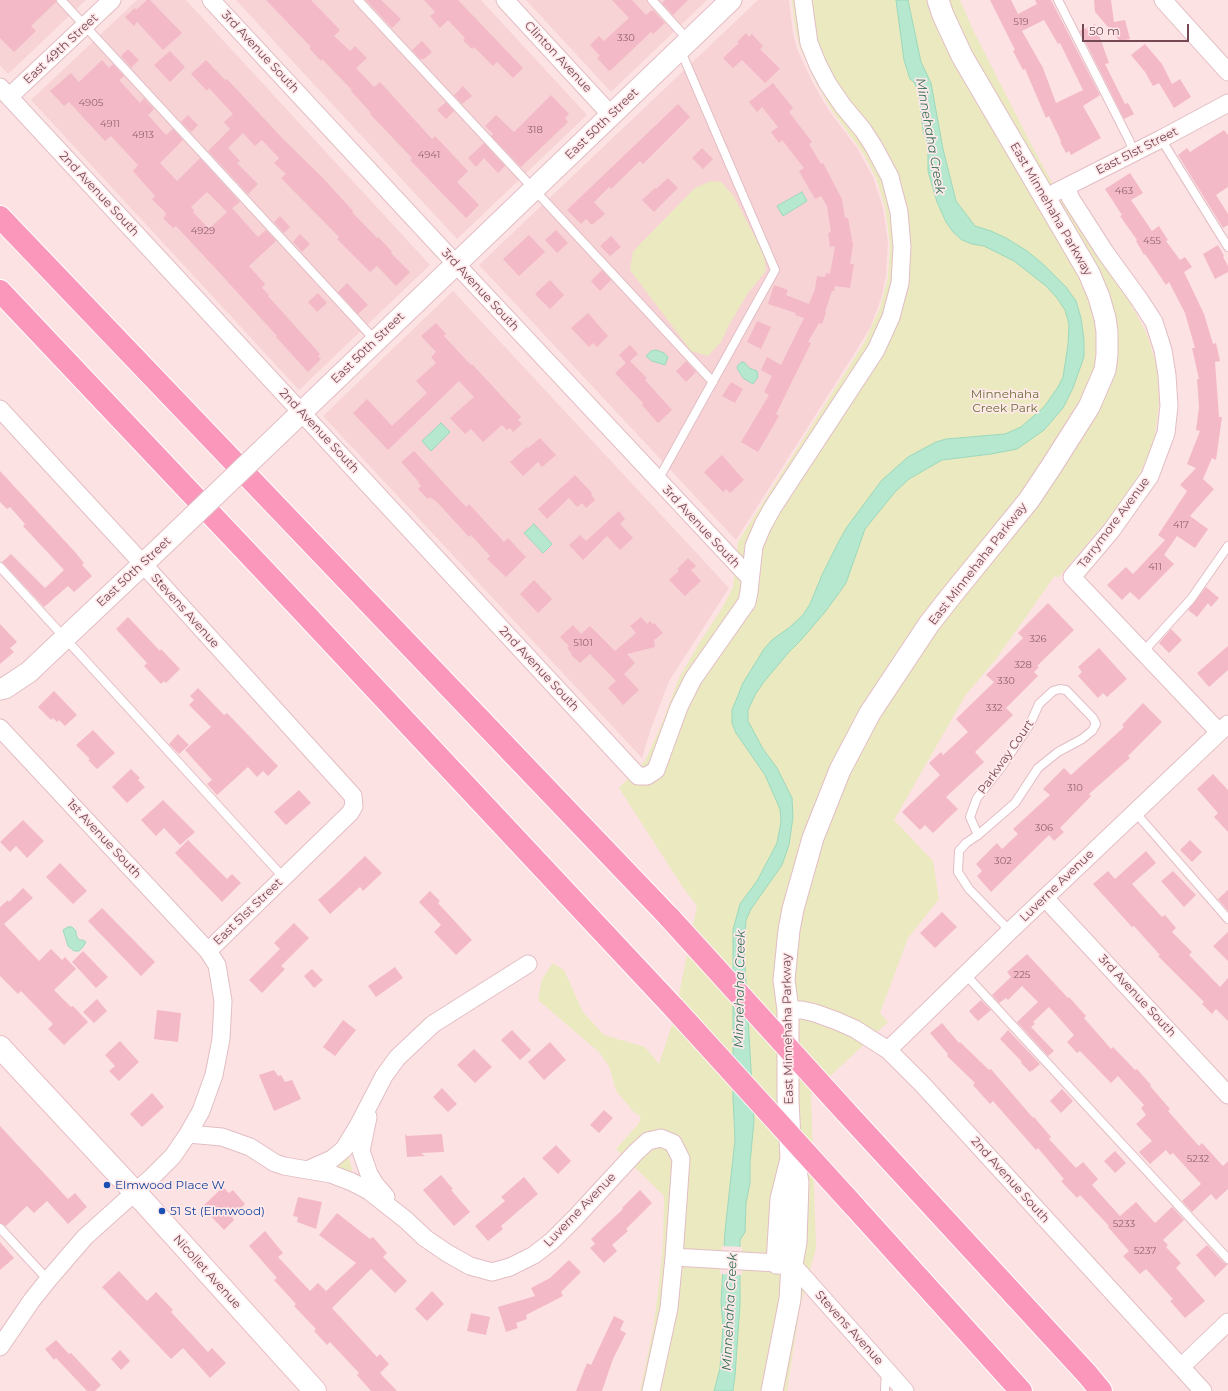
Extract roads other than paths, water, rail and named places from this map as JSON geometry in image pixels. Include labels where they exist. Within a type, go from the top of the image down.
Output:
[{"type":"highway","points":[[0,217],[670,918],[845,1112],[1101,1391]]},
{"type":"highway","points":[[0,291],[294,602],[674,1009],[1021,1391]]},
{"type":"highway","points":[[1001,1369],[1010,1391]]},
{"type":"highway","points":[[1087,1374],[1107,1391]]},
{"type":"main road","name":"Nicollet Avenue","points":[[0,1048],[136,1193],[316,1391]]},
{"type":"street","name":"East 49th Street","points":[[4,92],[85,26],[112,0]]},
{"type":"street","name":"3rd Avenue South","points":[[211,0],[750,578]]},
{"type":"street","name":"Clinton Avenue","points":[[505,0],[612,115]]},
{"type":"street","name":"East 50th Street","points":[[0,689],[5,688],[29,672],[731,0]]},
{"type":"street","points":[[750,578],[754,546],[763,525],[773,507],[876,350],[891,317],[900,283],[902,247],[899,212],[890,177],[874,147],[863,130],[839,101],[818,65],[808,42],[803,0]]},
{"type":"street","name":"East Minnehaha Parkway","points":[[772,1391],[790,1299],[785,1264],[781,1199],[791,1159],[788,1101],[788,1010],[785,973],[787,944],[793,909],[813,838],[840,770],[870,713],[913,648],[951,596],[1029,500],[1089,407],[1105,370],[1107,332],[1099,297],[1083,261],[962,56],[943,15],[938,0]]},
{"type":"street","points":[[1163,0],[1228,72]]},
{"type":"street","name":"2nd Avenue South","points":[[4,92],[638,776],[647,776],[656,770],[679,707],[693,679],[747,602],[750,578]]},
{"type":"street","name":"East 51st Street","points":[[1045,197],[1228,104]]},
{"type":"street","name":"Tarrymore Avenue","points":[[1066,187],[1071,199],[1105,252],[1154,322],[1164,356],[1169,406],[1166,433],[1150,476],[1111,531],[1072,577],[1143,652],[1223,728]]},
{"type":"street","name":"Stevens Avenue","points":[[0,409],[353,796]]},
{"type":"street","name":"1st Avenue South","points":[[0,728],[208,951]]},
{"type":"street","name":"Luverne Avenue","points":[[888,1050],[1010,931],[1223,728]]},
{"type":"street","name":"East 51st Street","points":[[0,1347],[32,1300],[85,1237],[136,1193],[173,1156],[188,1134],[201,1110],[214,1075],[221,1039],[223,1001],[217,965],[208,951],[350,813],[354,806],[353,796]]},
{"type":"street","name":"3rd Avenue South","points":[[1045,898],[1228,1095]]},
{"type":"street","points":[[307,1170],[332,1159],[344,1149],[358,1126],[384,1076],[398,1058],[433,1024],[528,964]]},
{"type":"street","name":"2nd Avenue South","points":[[788,1010],[802,1010],[837,1021],[855,1029],[888,1050],[928,1091],[1204,1391]]},
{"type":"street","name":"Luverne Avenue","points":[[373,1096],[361,1151],[369,1174],[375,1184],[406,1220],[425,1238],[470,1266],[492,1272],[510,1267],[534,1255],[552,1241],[575,1218],[636,1152],[648,1141],[661,1138],[673,1143],[681,1158],[674,1257]]},
{"type":"street","name":"Luverne Avenue","points":[[188,1134],[222,1137],[250,1147],[279,1164],[331,1174],[352,1182],[368,1191],[406,1220]]},
{"type":"street","points":[[651,1391],[668,1314],[674,1257],[785,1264]]},
{"type":"street","name":"Stevens Avenue","points":[[785,1264],[905,1391]]},
{"type":"street","points":[[1181,1367],[1228,1322]]},
{"type":"lane","points":[[61,0],[376,341]]},
{"type":"lane","points":[[358,0],[713,382]]},
{"type":"lane","points":[[652,0],[684,45],[775,270],[658,480]]},
{"type":"lane","points":[[1058,0],[1129,140],[1134,153]]},
{"type":"lane","points":[[1161,139],[1228,247]]},
{"type":"lane","points":[[1143,652],[1192,599],[1228,546]]},
{"type":"lane","points":[[0,567],[284,878]]},
{"type":"lane","name":"Parkway Court","points":[[978,835],[970,817],[977,798],[1000,769],[1030,724],[1039,704],[1053,692],[1060,689],[1066,690],[1093,718],[1096,724],[1094,728],[1082,739],[1058,752],[1038,768],[1015,803],[978,835],[966,843],[959,851],[958,872],[969,889],[1010,931]]},
{"type":"lane","points":[[1135,812],[1228,919]]},
{"type":"lane","points":[[966,975],[1228,1259]]},
{"type":"lane","points":[[0,1228],[48,1280]]},
{"type":"lane","points":[[884,1391],[886,1370]]},
{"type":"water","name":"Minnehaha Creek","points":[[896,0],[908,0],[921,62],[931,83],[943,149],[956,201],[975,226],[1006,238],[1027,251],[1043,264],[1066,287],[1076,301],[1081,318],[1084,340],[1084,357],[1073,388],[1063,408],[1044,430],[1030,440],[1017,449],[942,460],[909,479],[895,492],[865,529],[846,583],[825,612],[763,683],[748,710],[748,721],[763,749],[777,768],[792,798],[793,817],[789,845],[782,865],[751,909],[746,920],[744,948],[754,1121],[750,1163],[750,1183],[746,1203],[745,1232],[740,1240],[740,1304],[733,1391],[714,1391],[720,1368],[723,1326],[721,1303],[725,1231],[735,1140],[733,1098],[733,930],[740,904],[757,881],[777,843],[781,822],[780,809],[765,775],[736,733],[732,723],[732,710],[743,683],[764,649],[772,640],[803,615],[810,604],[822,575],[847,527],[882,480],[908,457],[936,442],[946,439],[1005,434],[1021,427],[1044,407],[1058,387],[1063,377],[1068,345],[1069,324],[1065,310],[1046,286],[1014,261],[984,246],[972,244],[962,240],[953,232],[946,222],[937,202],[928,171],[928,146],[923,130],[919,93],[914,82],[910,79],[904,60]]},
{"type":"water","points":[[802,192],[807,201],[783,216],[777,206]]},
{"type":"water","points":[[656,350],[664,353],[668,357],[665,365],[652,361],[646,356],[651,351]]},
{"type":"water","points":[[742,362],[749,368],[757,371],[758,377],[753,384],[743,378],[737,368]]},
{"type":"water","points":[[441,423],[450,432],[431,451],[422,441]]},
{"type":"water","points":[[534,524],[552,544],[543,553],[524,533]]},
{"type":"water","points":[[68,927],[72,927],[76,931],[76,935],[79,940],[86,942],[79,951],[74,951],[68,946],[63,930]]},
{"type":"place","name":"Elmwood Place W","points":[[107,1185]]},
{"type":"place","name":"51 St (Elmwood)","points":[[162,1211]]},
{"type":"park label","name":"Minnehaha Creek Park","points":[[1005,401]]}]
